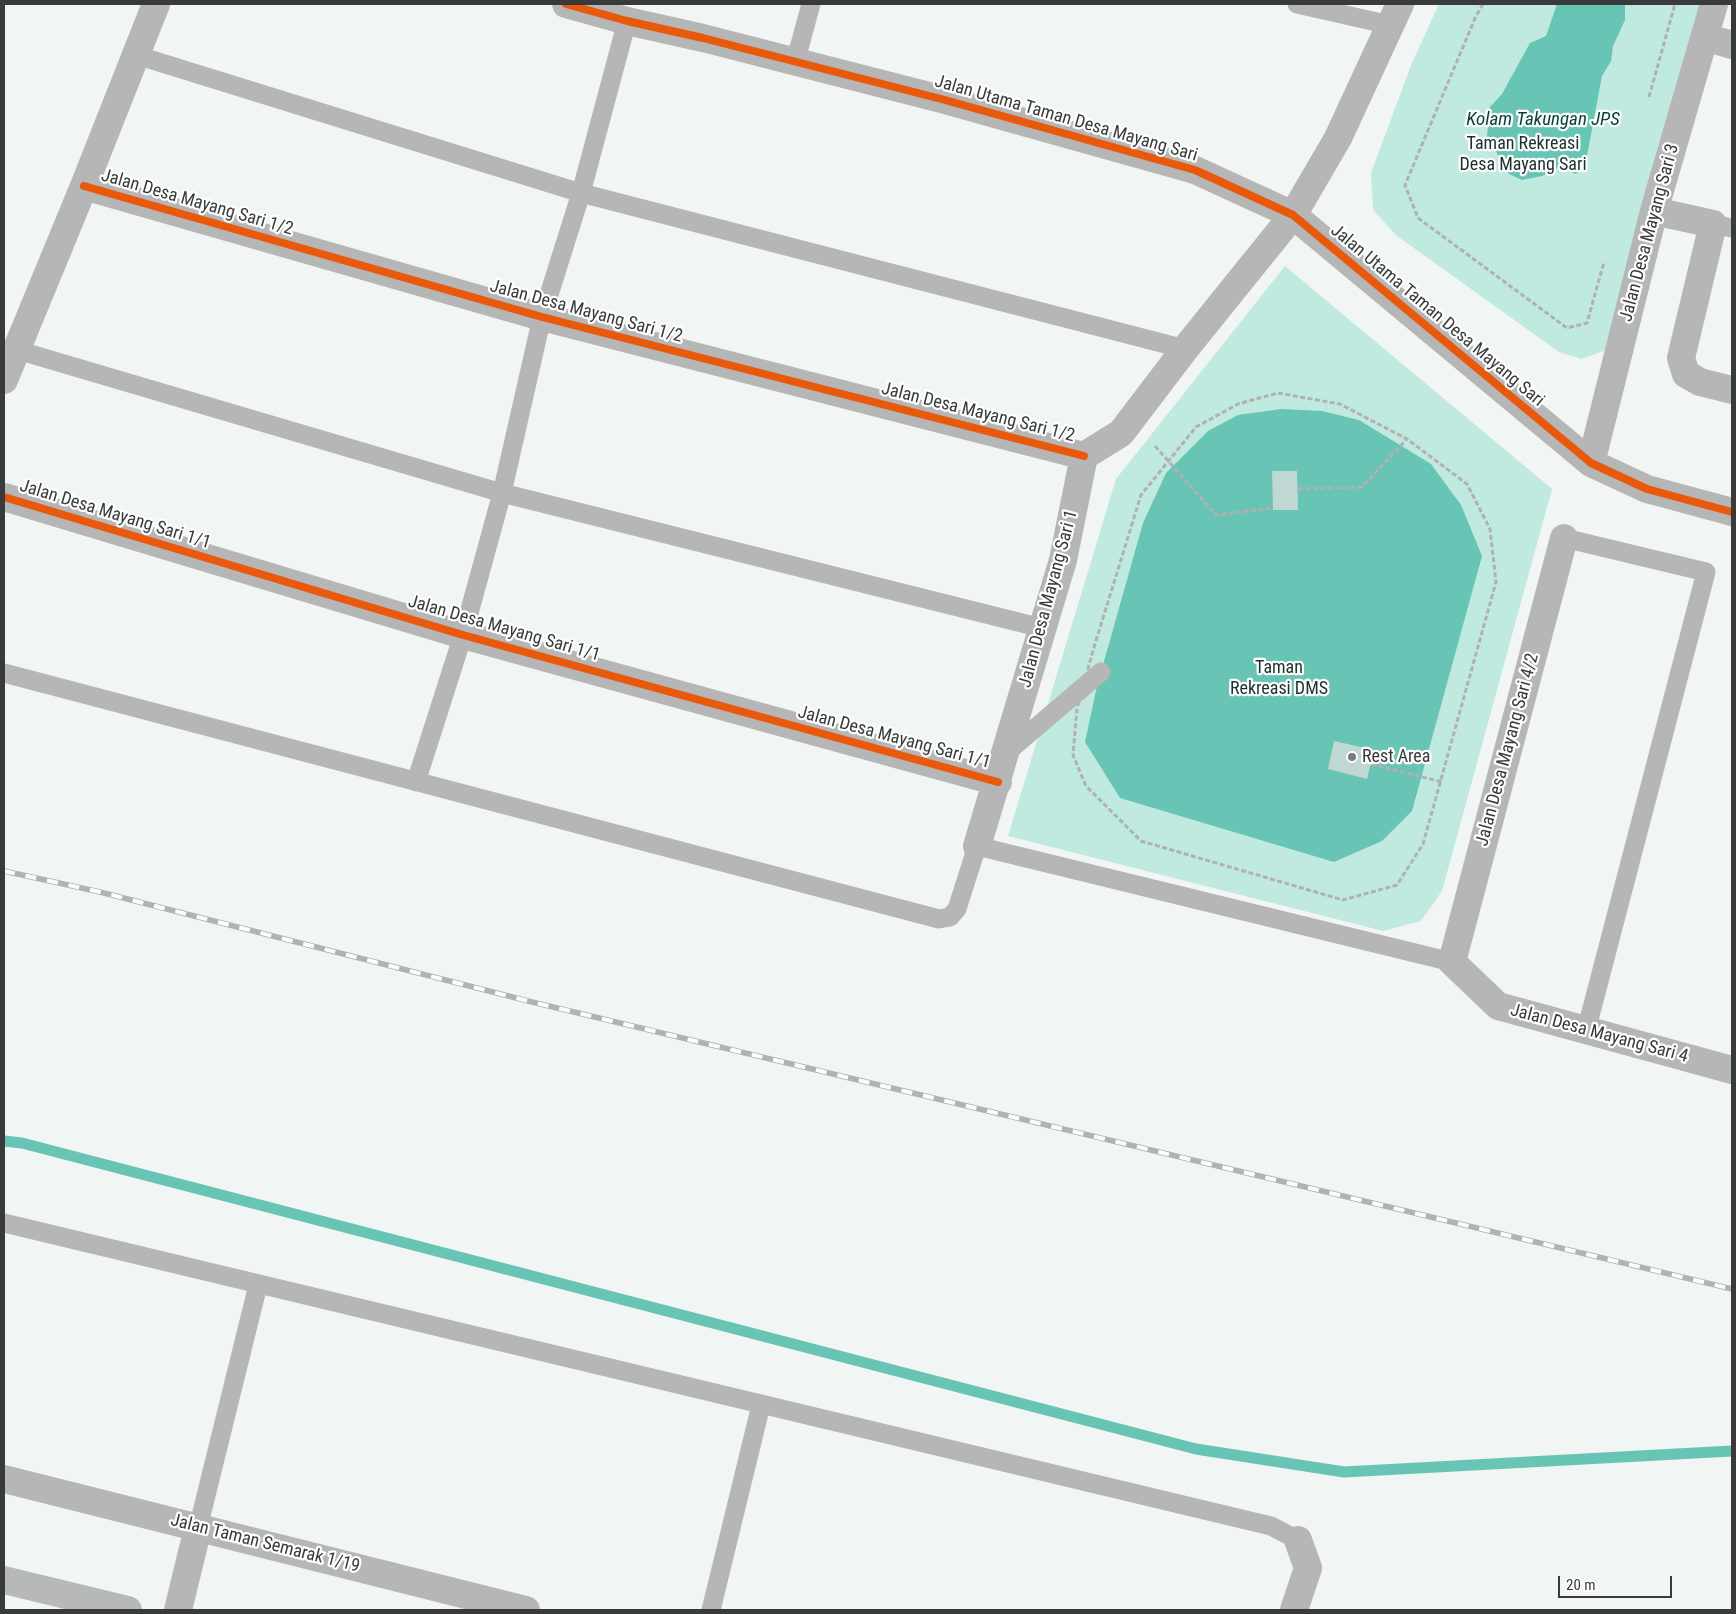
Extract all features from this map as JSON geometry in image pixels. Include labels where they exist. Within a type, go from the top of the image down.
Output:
[{"type":"main road","points":[[4,1580],[128,1610]]},
{"type":"street","points":[[4,380],[156,4]]},
{"type":"street","name":"Jalan Utama Taman Desa Mayang Sari","points":[[566,4],[627,21],[703,38],[945,100],[1195,170],[1293,215],[1591,463],[1647,489],[1732,512]]},
{"type":"street","name":"Jalan Desa Mayang Sari 3","points":[[1591,463],[1654,211],[1714,4]]},
{"type":"street","points":[[1084,456],[1121,433],[1184,349],[1293,215],[1338,138],[1395,15]]},
{"type":"street","points":[[1704,38],[1732,45]]},
{"type":"street","name":"Jalan Desa Mayang Sari 1/2","points":[[84,186],[542,317],[1084,456]]},
{"type":"street","points":[[1654,211],[1722,226],[1681,358],[1686,374],[1700,382],[1732,390]]},
{"type":"street","name":"Jalan Desa Mayang Sari 1","points":[[977,846],[998,782],[1063,560],[1084,456]]},
{"type":"street","name":"Jalan Desa Mayang Sari 1/1","points":[[4,497],[463,635],[998,782]]},
{"type":"street","name":"Jalan Desa Mayang Sari 4/2","points":[[1452,962],[1564,538]]},
{"type":"street","name":"Jalan Desa Mayang Sari 4","points":[[1452,962],[1498,1006],[1732,1070]]},
{"type":"street","name":"Jalan Taman Semarak 1/19","points":[[4,1479],[526,1610]]},
{"type":"street","points":[[178,1610],[198,1528]]},
{"type":"street","points":[[1294,1610],[1308,1568],[1298,1540]]},
{"type":"lane","points":[[795,63],[811,4]]},
{"type":"lane","points":[[1297,4],[1395,15]]},
{"type":"lane","points":[[416,782],[463,635],[502,493],[542,317],[581,193],[627,21]]},
{"type":"lane","points":[[136,55],[581,193],[1184,349]]},
{"type":"lane","points":[[17,350],[502,493],[1042,628]]},
{"type":"lane","points":[[1564,538],[1706,572],[1586,1031]]},
{"type":"lane","points":[[1006,753],[1101,672]]},
{"type":"lane","points":[[4,673],[939,919],[950,917],[957,909],[977,846],[1452,962]]},
{"type":"lane","points":[[4,1223],[1272,1526],[1298,1540]]},
{"type":"lane","points":[[198,1528],[258,1285]]},
{"type":"lane","points":[[711,1610],[761,1405]]},
{"type":"path","points":[[1483,4],[1476,16],[1405,185],[1418,218],[1567,328],[1587,323],[1605,258]]},
{"type":"path","points":[[1649,98],[1675,4]]},
{"type":"path","points":[[1278,394],[1340,404],[1407,439],[1466,484],[1490,529],[1496,582],[1442,782],[1423,844],[1397,885],[1343,900],[1140,841],[1086,786],[1074,755],[1077,709],[1141,494],[1196,427],[1238,404],[1278,394]]},
{"type":"path","points":[[1298,489],[1362,487],[1407,439]]},
{"type":"path","points":[[1168,461],[1216,515],[1273,508]]},
{"type":"path","points":[[1371,764],[1442,782]]},
{"type":"green space","name":"Taman Rekreasi Desa Mayang Sari","points":[[1439,4],[1706,4],[1609,349],[1581,359],[1559,352],[1397,236],[1373,210],[1371,173],[1412,63]]},
{"type":"green space","name":"Taman Rekreasi DMS","points":[[1285,266],[1552,489],[1442,891],[1421,921],[1383,931],[1008,836],[1116,479]]},
{"type":"water","name":"Kolam Takungan JPS","points":[[1557,4],[1625,4],[1625,20],[1613,46],[1611,61],[1602,76],[1586,161],[1576,174],[1559,167],[1542,176],[1522,180],[1509,174],[1487,136],[1490,107],[1502,94],[1530,43],[1546,36]]},
{"type":"water","points":[[1281,409],[1322,411],[1359,420],[1431,464],[1461,505],[1482,556],[1412,811],[1382,841],[1334,862],[1120,798],[1085,742],[1097,686],[1143,523],[1166,473],[1208,431],[1238,415]]},
{"type":"building","points":[[1272,471],[1297,471],[1298,510],[1273,510]]},
{"type":"building","name":"Rest Area","points":[[1334,741],[1374,750],[1367,779],[1328,769]]},
{"type":"waterway","points":[[4,1141],[22,1143],[1196,1449],[1344,1472],[1732,1451]]},
{"type":"railway","points":[[4,871],[100,892],[532,1002],[1732,1289]]},
{"type":"cycle path","points":[[566,4],[627,21],[703,38],[945,100],[1195,170],[1293,215],[1591,463],[1647,489],[1732,512]]},
{"type":"cycle path","points":[[84,186],[542,317],[1084,456]]},
{"type":"cycle path","points":[[4,497],[463,635],[998,782]]},
{"type":"place","name":"Rest Area","points":[[1352,757]]}]
